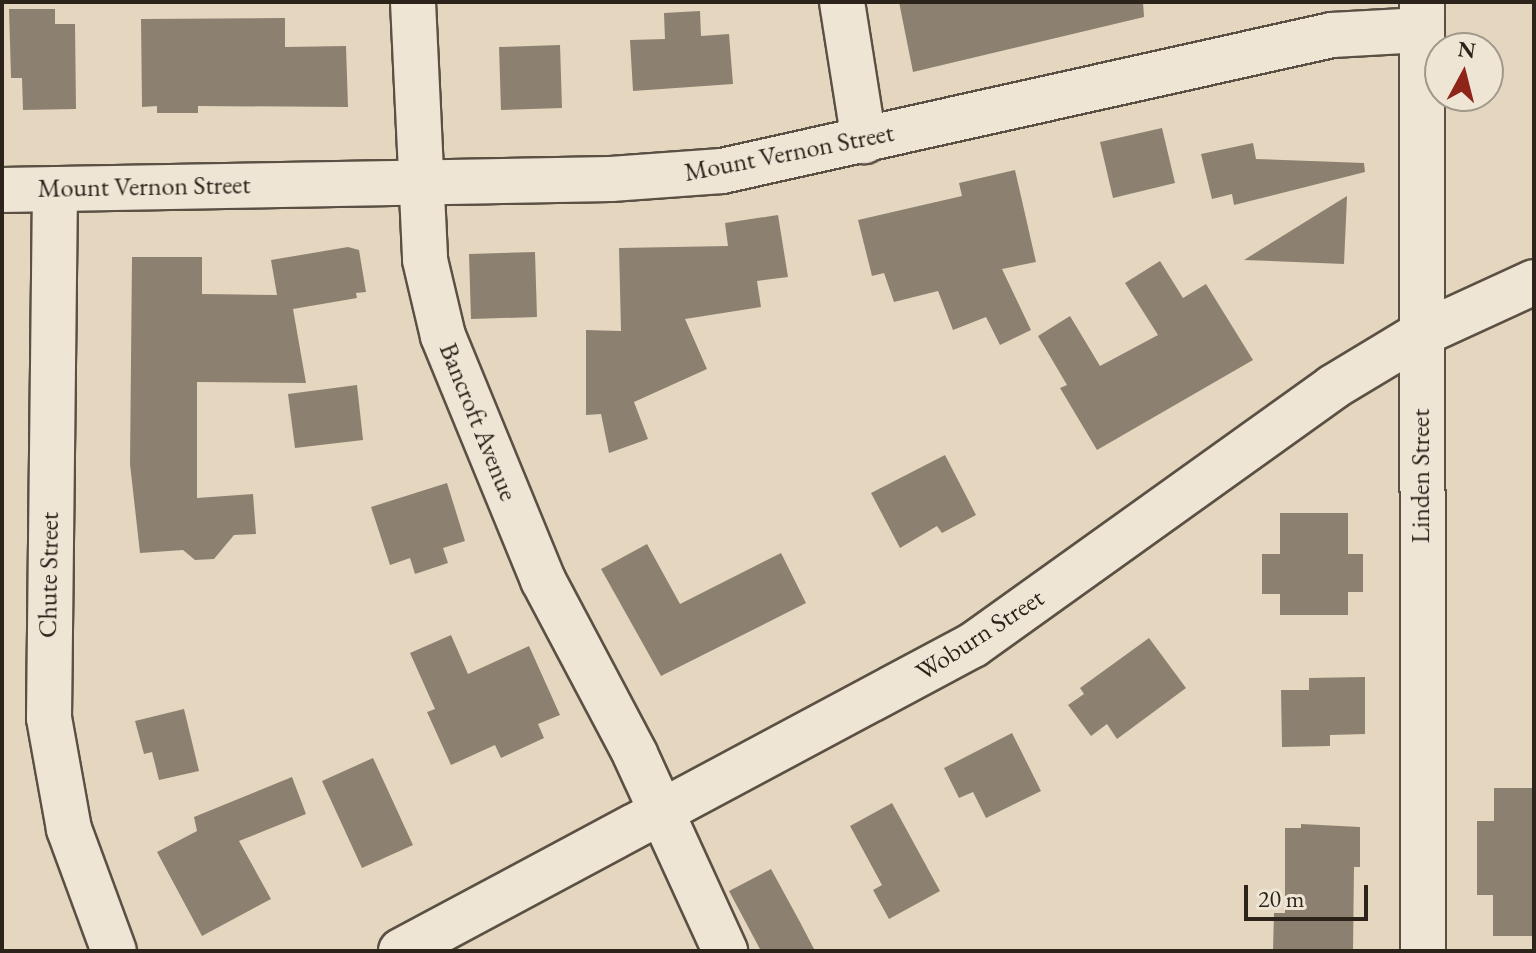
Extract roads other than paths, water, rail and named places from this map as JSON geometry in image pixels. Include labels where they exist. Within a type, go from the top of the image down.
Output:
[{"type":"street","name":"Bancroft Avenue","points":[[413,2],[427,278],[449,351],[543,580],[660,811],[725,951]]},
{"type":"street","points":[[842,2],[864,141]]},
{"type":"street","name":"Mount Vernon Street","points":[[2,190],[421,183],[722,171],[1422,16]]},
{"type":"street","name":"Linden Street","points":[[1422,16],[1423,951]]},
{"type":"street","name":"Chute Street","points":[[55,189],[49,718],[69,829],[114,951]]},
{"type":"street","name":"Woburn Street","points":[[401,951],[973,645],[1333,387],[1421,334],[1534,282]]}]
